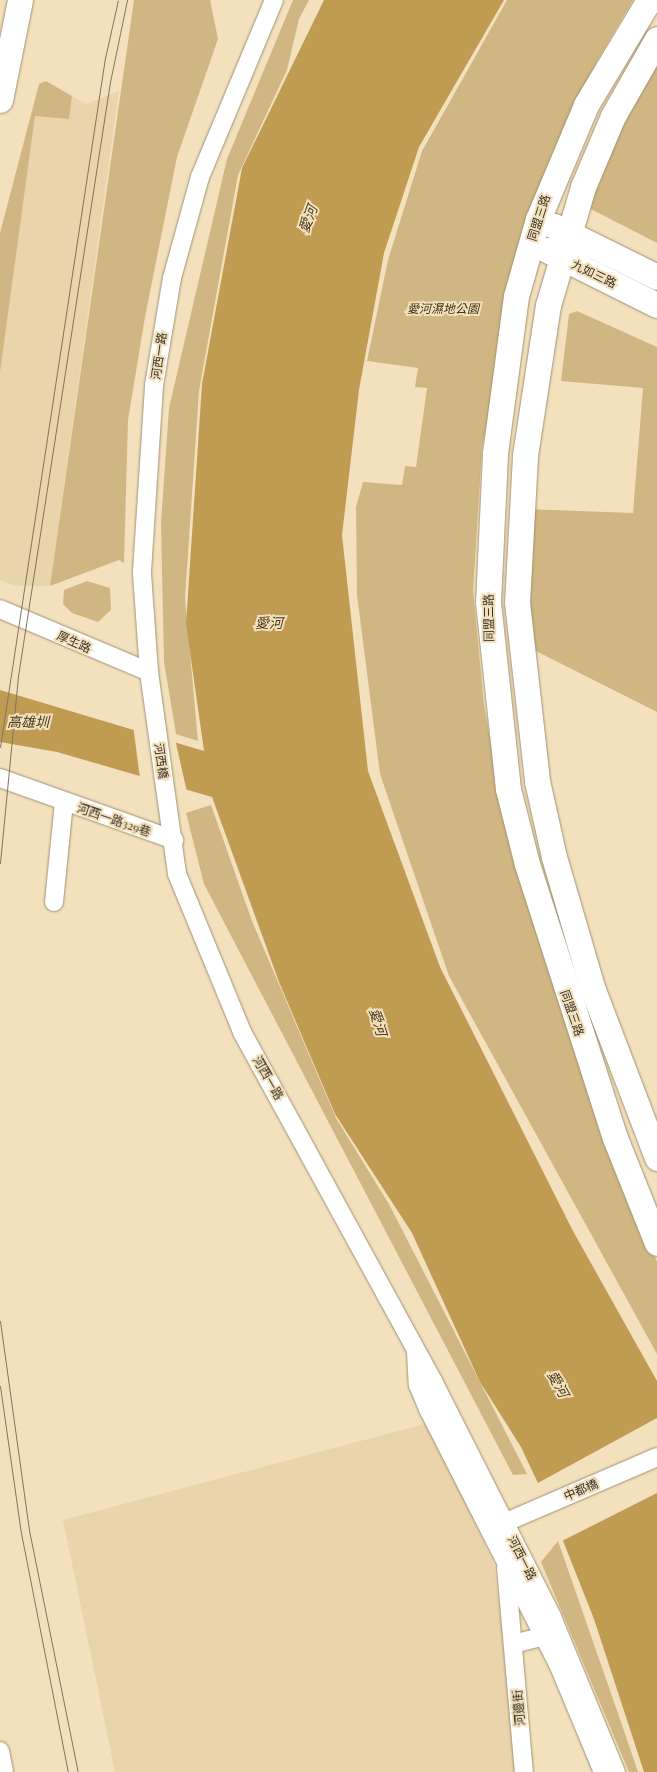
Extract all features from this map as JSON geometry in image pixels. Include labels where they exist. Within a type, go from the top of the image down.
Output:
[{"type":"street","points":[[0,100],[20,0]]},
{"type":"street","name":"河西一路","points":[[156,730],[149,672],[142,574],[145,483],[163,326],[200,177],[274,0]]},
{"type":"street","name":"同盟三路","points":[[649,0],[586,105],[538,219],[516,296],[496,436],[490,531],[490,653],[508,789],[527,864],[615,1138],[657,1243]]},
{"type":"street","points":[[657,39],[613,116],[567,233],[560,257],[548,305],[527,441],[517,534],[519,651],[537,781],[554,857],[593,990],[657,1158]]},
{"type":"street","name":"九如三路","points":[[538,219],[657,277]]},
{"type":"street","name":"九如三路","points":[[531,243],[657,305]]},
{"type":"street","points":[[496,436],[527,441]]},
{"type":"street","name":"厚生路","points":[[0,609],[149,672]]},
{"type":"street","points":[[490,653],[519,651]]},
{"type":"street","name":"河西橋","points":[[156,730],[165,791]]},
{"type":"street","points":[[0,778],[64,802]]},
{"type":"street","name":"河西一路","points":[[165,791],[174,840],[177,874],[191,914],[242,1032],[416,1349],[504,1523],[577,1672],[616,1772]]},
{"type":"street","name":"河西一路329巷","points":[[54,902],[64,802],[174,840]]},
{"type":"street","name":"河西一路","points":[[416,1349],[421,1393],[544,1636],[603,1772]]},
{"type":"street","name":"中都橋","points":[[504,1523],[657,1457]]},
{"type":"street","name":"河邊街","points":[[505,1557],[524,1772]]},
{"type":"street","points":[[513,1644],[544,1636]]},
{"type":"street","points":[[0,1751],[4,1772]]},
{"type":"shaded area","points":[[119,91],[50,586],[16,586],[0,580],[0,362],[35,115],[69,119],[72,96],[87,104]]},
{"type":"shaded area","points":[[432,1422],[494,1565],[519,1772],[115,1772],[63,1520]]},
{"type":"green space","points":[[134,0],[210,0],[218,39],[177,157],[145,317],[128,420],[124,563],[119,560],[50,586]]},
{"type":"green space","points":[[293,0],[309,0],[299,19],[287,70],[238,175],[199,391],[185,598],[198,741],[176,734],[164,662],[161,523],[169,408],[227,159]]},
{"type":"green space","name":"愛河濕地公園","points":[[507,0],[633,0],[597,61],[564,130],[493,391],[482,448],[473,591],[484,705],[501,801],[628,1190],[657,1262],[657,1354],[449,976],[380,774],[357,595],[356,507],[363,482],[402,485],[405,466],[416,467],[427,388],[415,387],[418,368],[367,361],[388,260],[422,151]]},
{"type":"green space","points":[[657,63],[657,243],[587,207],[629,105]]},
{"type":"green space","points":[[46,81],[72,96],[69,119],[35,116],[0,372],[0,233],[39,84]]},
{"type":"green space","points":[[577,311],[657,347],[657,712],[528,647],[526,509],[633,513],[643,388],[561,381],[569,314]]},
{"type":"green space","points":[[87,581],[110,588],[111,610],[98,622],[72,613],[63,604],[64,590]]},
{"type":"green space","points":[[211,805],[252,921],[336,1118],[390,1206],[527,1474],[513,1475],[204,884],[186,813]]},
{"type":"green space","points":[[558,1541],[638,1772],[629,1772],[541,1562]]},
{"type":"water","name":"愛河","points":[[324,0],[504,0],[419,147],[384,253],[359,390],[342,535],[368,771],[440,967],[573,1231],[657,1381],[657,1772],[644,1772],[594,1619],[552,1513],[521,1447],[480,1382],[412,1233],[335,1114],[279,982],[212,797],[57,752],[0,742],[0,690],[204,751],[186,624],[202,384],[242,168]]},
{"type":"pier","points":[[133,725],[175,739],[187,792],[140,778]]},
{"type":"pier","points":[[657,1418],[657,1493],[560,1542],[536,1484]]},
{"type":"tram line","points":[[0,747],[105,58],[118,0]]},
{"type":"tram line","points":[[0,863],[18,676],[110,82],[127,0]]},
{"type":"tram line","points":[[0,1321],[29,1530],[78,1772]]},
{"type":"tram line","points":[[0,1386],[21,1533],[68,1772]]},
{"type":"water label","name":"高雄圳","points":[[28,722]]}]
